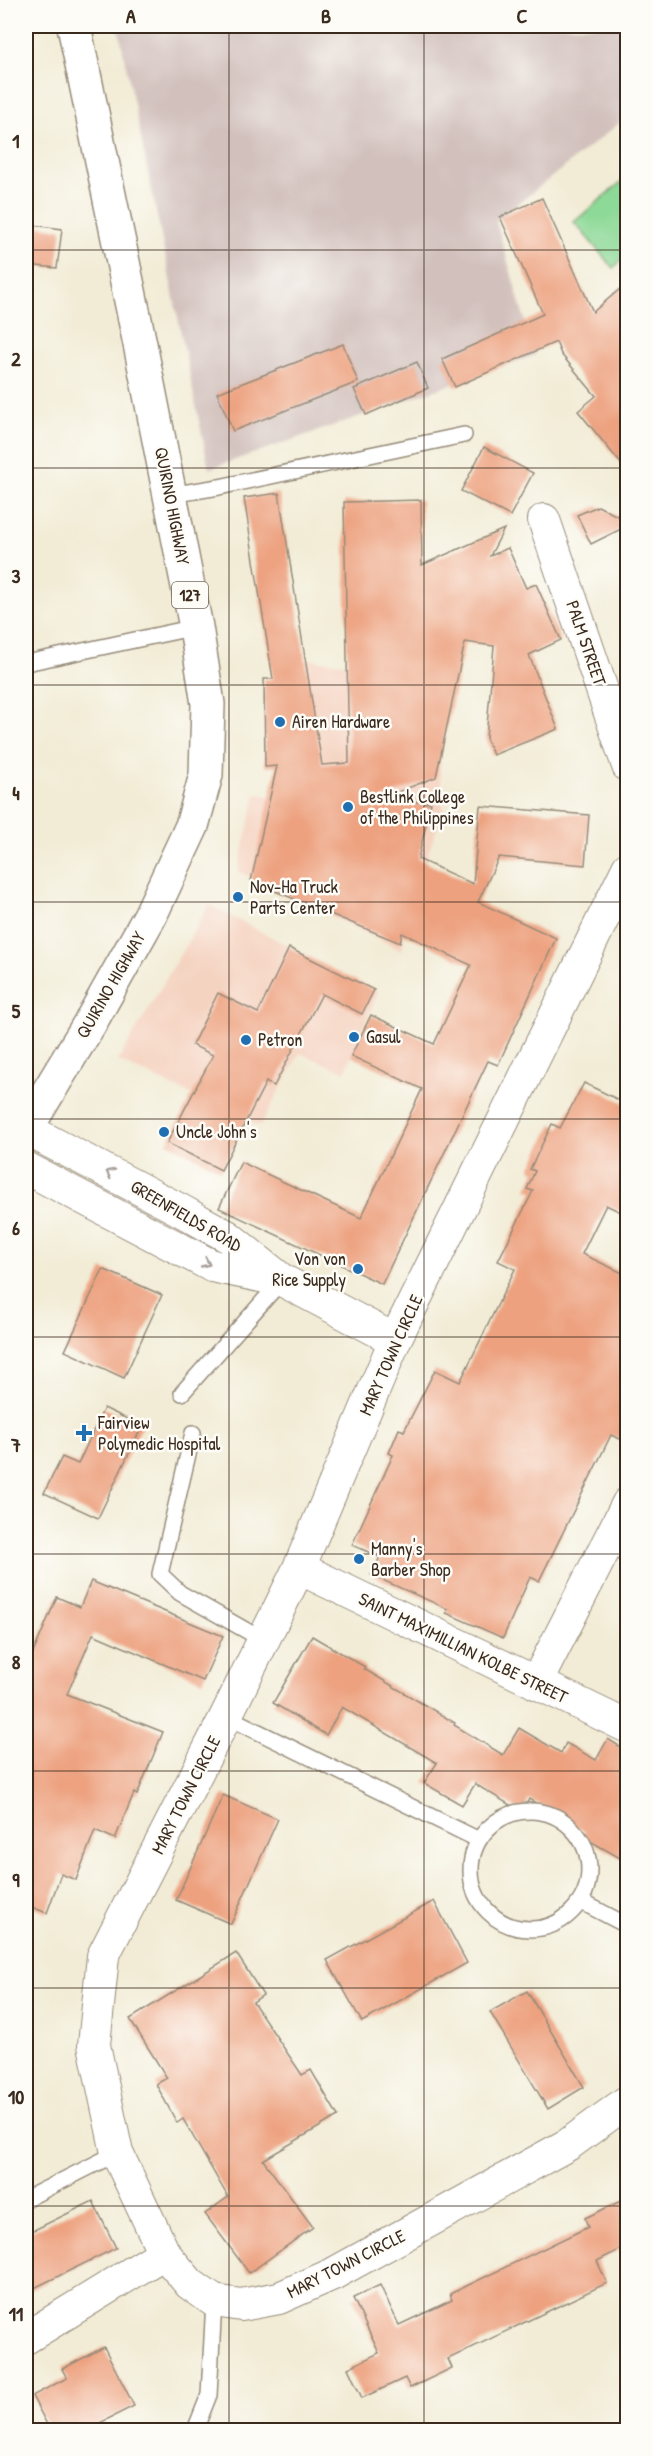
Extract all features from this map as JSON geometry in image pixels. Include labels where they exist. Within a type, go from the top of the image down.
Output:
[{"type":"main road","name":"QUIRINO HIGHWAY","points":[[26,1129],[150,916],[192,826],[206,776],[208,704],[196,627],[74,26]]},
{"type":"street","name":"PALM STREET","points":[[544,520],[627,766]]},
{"type":"street","name":"MARY TOWN CIRCLE","points":[[627,868],[395,1341],[298,1568],[263,1641],[103,1956],[94,2045],[117,2153],[164,2253],[190,2284],[214,2301],[241,2305],[279,2298],[333,2274],[569,2144],[627,2101]]},
{"type":"street","name":"GREENFIELDS ROAD","points":[[26,1129],[227,1236],[282,1281]]},
{"type":"street","name":"GREENFIELDS ROAD","points":[[26,1168],[212,1266],[282,1281]]},
{"type":"street","points":[[282,1281],[395,1341]]},
{"type":"street","points":[[536,1683],[627,1503]]},
{"type":"street","name":"SAINT MAXIMILLIAN KOLBE STREET","points":[[298,1568],[627,1727]]},
{"type":"street","points":[[26,2338],[164,2253]]},
{"type":"lane","points":[[170,495],[219,487],[464,435]]},
{"type":"lane","points":[[26,663],[196,627]]},
{"type":"lane","points":[[182,1393],[282,1281]]},
{"type":"lane","points":[[193,1433],[160,1574],[180,1593],[263,1641]]},
{"type":"lane","points":[[226,1716],[477,1839]]},
{"type":"lane","points":[[544,1810],[569,1825],[577,1830],[591,1865],[582,1902],[553,1926],[515,1929],[483,1909],[469,1875],[477,1839],[507,1814],[544,1810]]},
{"type":"lane","points":[[582,1902],[627,1926]]},
{"type":"lane","points":[[26,2199],[117,2153]]},
{"type":"lane","points":[[195,2430],[209,2395],[214,2301]]},
{"type":"shaded area","points":[[118,26],[627,26],[627,117],[496,221],[535,355],[209,469]]},
{"type":"shaded area","name":"Bestlink College of the Philippines","points":[[302,659],[428,671],[443,812],[429,850],[401,950],[238,871],[256,794],[297,800]]},
{"type":"shaded area","points":[[209,905],[378,992],[345,1072],[300,1053],[260,1126],[118,1061]]},
{"type":"green space","points":[[627,177],[627,256],[613,268],[574,222]]},
{"type":"building","points":[[542,198],[593,312],[627,283],[627,471],[578,411],[596,396],[561,354],[556,342],[455,387],[442,359],[543,314],[500,217]]},
{"type":"building","points":[[26,224],[62,229],[57,268],[26,265]]},
{"type":"building","points":[[343,344],[358,382],[233,431],[217,393]]},
{"type":"building","points":[[417,362],[428,388],[366,415],[354,389]]},
{"type":"building","points":[[484,447],[533,473],[510,516],[461,491]]},
{"type":"building","points":[[279,493],[322,765],[349,763],[344,502],[421,500],[422,565],[504,529],[490,556],[508,548],[526,588],[536,584],[561,640],[529,655],[558,729],[493,755],[486,738],[494,646],[465,642],[436,777],[380,799],[431,803],[418,859],[473,884],[480,806],[589,815],[585,865],[499,857],[478,902],[556,938],[498,1065],[488,1061],[382,1284],[219,1208],[241,1162],[361,1218],[422,1089],[351,1056],[371,1015],[434,1044],[471,965],[402,933],[400,943],[251,881],[277,766],[265,767],[264,679],[273,679],[244,498]]},
{"type":"building","points":[[598,506],[627,521],[627,526],[591,544],[577,515]]},
{"type":"building","points":[[289,948],[374,990],[362,1014],[322,994],[274,1086],[266,1082],[221,1170],[167,1143],[213,1055],[192,1045],[218,993],[258,1013]]},
{"type":"building","points":[[584,1083],[627,1104],[627,1215],[606,1205],[582,1254],[627,1275],[627,1442],[611,1435],[539,1581],[530,1577],[503,1638],[446,1613],[448,1609],[371,1575],[380,1557],[352,1545],[393,1455],[389,1453],[399,1429],[404,1431],[435,1370],[460,1382],[515,1269],[498,1261],[533,1191],[527,1189],[535,1171],[530,1169],[552,1124],[560,1128]]},
{"type":"building","points":[[103,1269],[162,1295],[124,1378],[65,1351]]},
{"type":"building","points":[[104,1408],[142,1426],[98,1518],[44,1493],[62,1457],[78,1464]]},
{"type":"building","points":[[91,1581],[223,1636],[203,1681],[93,1634],[67,1694],[163,1732],[137,1795],[134,1793],[115,1839],[95,1830],[76,1880],[61,1874],[47,1913],[26,1905],[26,1670],[57,1597],[80,1607]]},
{"type":"building","points":[[312,1636],[503,1755],[519,1728],[561,1753],[566,1743],[596,1760],[608,1739],[627,1751],[627,1862],[583,1837],[585,1832],[529,1799],[522,1812],[475,1784],[462,1805],[424,1783],[437,1763],[342,1707],[326,1735],[273,1703]]},
{"type":"building","points":[[223,1795],[278,1819],[231,1924],[176,1900]]},
{"type":"building","points":[[434,1901],[467,1963],[362,2022],[327,1960]]},
{"type":"building","points":[[236,1953],[263,1995],[253,2002],[302,2075],[311,2070],[338,2116],[263,2160],[313,2227],[249,2273],[205,2214],[228,2197],[183,2119],[177,2123],[156,2084],[167,2078],[130,2019]]},
{"type":"building","points":[[527,1991],[584,2087],[548,2109],[490,2012]]},
{"type":"building","points":[[627,2198],[627,2246],[597,2261],[607,2283],[448,2359],[452,2368],[410,2388],[405,2378],[362,2398],[348,2368],[379,2353],[353,2298],[380,2285],[399,2325],[452,2300],[450,2294],[588,2227],[585,2218]]},
{"type":"building","points":[[93,2201],[116,2248],[26,2292],[26,2234]]},
{"type":"building","points":[[104,2347],[134,2406],[86,2430],[50,2430],[32,2396],[67,2378],[62,2369]]},
{"type":"place","name":"Airen Hardware","points":[[280,722]]},
{"type":"place","name":"Bestlink College of the Philippines","points":[[348,807]]},
{"type":"place","name":"Nov-Ha Truck Parts Center","points":[[238,897]]},
{"type":"place","name":"Gasul","points":[[354,1037]]},
{"type":"place","name":"Petron","points":[[246,1040]]},
{"type":"place","name":"Uncle John's","points":[[164,1132]]},
{"type":"place","name":"Von von Rice Supply","points":[[358,1269]]},
{"type":"place","name":"Fairview Polymedic Hospital","points":[[84,1433]]},
{"type":"place","name":"Manny's Barber Shop","points":[[359,1559]]}]
